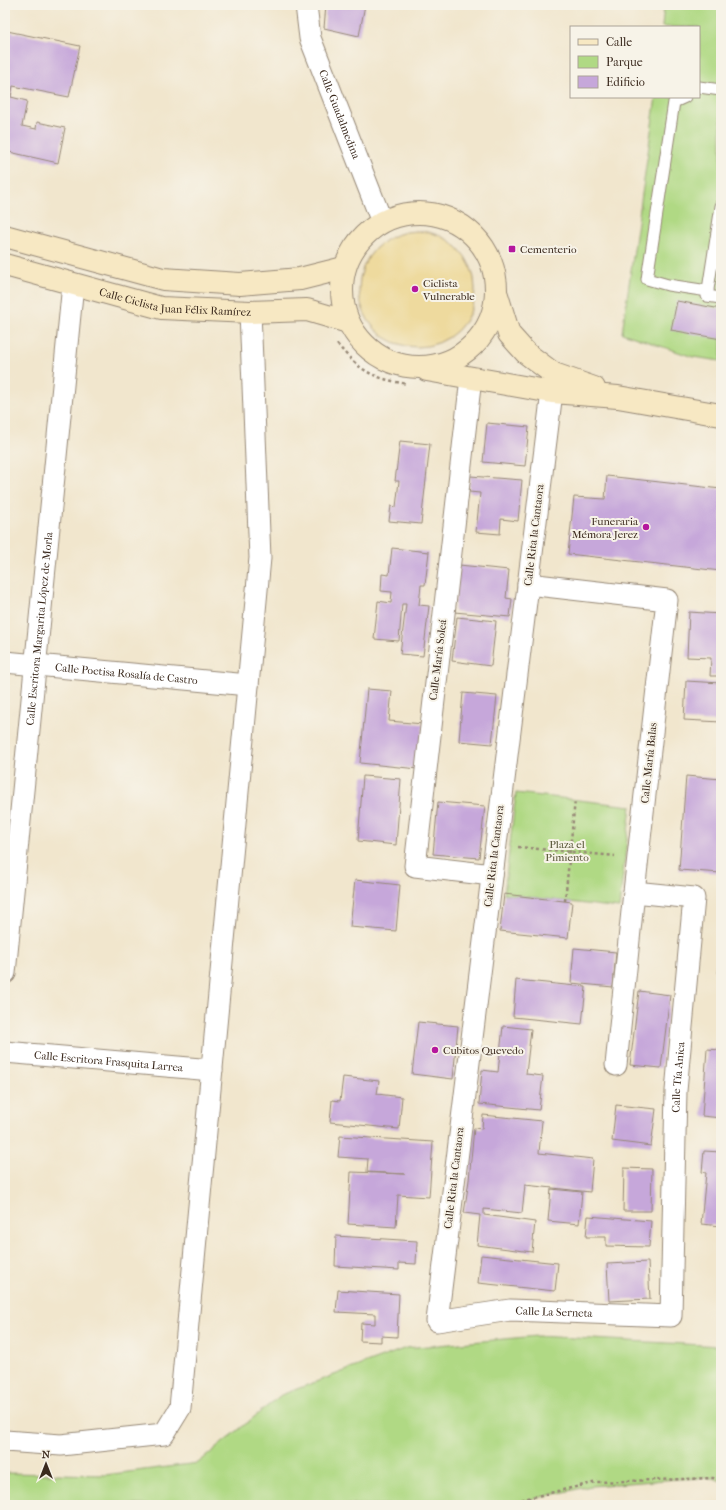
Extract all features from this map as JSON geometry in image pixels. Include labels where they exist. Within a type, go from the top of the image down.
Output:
[{"type":"street","name":"Calle Guadalmedina","points":[[306,5],[310,38],[382,222]]},
{"type":"street","points":[[412,376],[457,358],[474,345],[486,330],[493,313],[496,292],[495,276],[486,251],[477,239],[462,226],[445,217],[415,213],[398,216],[382,222],[365,235],[357,243],[344,268],[341,294],[342,304],[348,322],[363,344],[372,353],[412,376],[471,378],[552,392],[618,397],[721,415]]},
{"type":"street","name":"Calle Ciclista Juan Félix Ramírez","points":[[5,236],[163,279],[240,284],[300,279],[344,268]]},
{"type":"street","name":"Calle Ciclista Juan Félix Ramírez","points":[[5,265],[161,308],[250,312],[307,310],[348,322]]},
{"type":"street","name":"Calle Escritora Margarita López de Morla","points":[[5,973],[73,284]]},
{"type":"street","points":[[496,292],[509,334],[526,353],[554,374],[618,397]]},
{"type":"street","points":[[5,1441],[61,1445],[164,1434],[180,1408],[260,558],[250,312]]},
{"type":"street","name":"Calle María Soleá","points":[[471,378],[415,866],[492,875]]},
{"type":"street","name":"Calle Rita la Cantaora","points":[[437,1321],[552,392]]},
{"type":"street","name":"Calle María Balas","points":[[528,584],[667,600],[616,1065]]},
{"type":"street","name":"Calle Poetisa Rosalía de Castro","points":[[5,662],[248,685]]},
{"type":"street","name":"Calle Tía Anica","points":[[634,892],[694,898],[676,1090],[671,1316]]},
{"type":"street","name":"Calle Escritora Frasquita Larrea","points":[[5,1052],[212,1070]]},
{"type":"street","name":"Calle La Serneta","points":[[437,1321],[510,1310],[671,1316]]},
{"type":"lane","points":[[700,87],[721,90]]},
{"type":"lane","points":[[683,98],[674,102],[648,279],[668,285],[708,291]]},
{"type":"lane","points":[[721,206],[707,296],[721,298]]},
{"type":"path","points":[[336,343],[353,362],[369,373],[389,381],[412,376]]},
{"type":"path","points":[[565,901],[575,800]]},
{"type":"path","points":[[496,845],[638,858]]},
{"type":"path","points":[[498,1505],[597,1482],[713,1478],[721,1481]]},
{"type":"green space","points":[[664,5],[721,5],[721,361],[693,357],[622,333],[656,98],[700,98],[700,26],[662,26]]},
{"type":"green space","name":"Plaza el Pimiento","points":[[516,793],[631,806],[619,908],[504,894]]},
{"type":"green space","points":[[537,1336],[721,1346],[721,1481],[713,1478],[677,1479],[591,1486],[506,1505],[5,1505],[5,1473],[105,1475],[198,1463],[281,1395],[406,1348]]},
{"type":"sand","points":[[417,231],[428,232],[439,236],[458,248],[470,267],[474,278],[474,300],[470,311],[458,330],[439,342],[428,346],[417,347],[406,346],[395,342],[376,330],[364,311],[360,300],[359,289],[360,278],[364,267],[376,248],[395,236],[406,232]]},
{"type":"building","points":[[326,5],[365,5],[359,36],[324,28]]},
{"type":"building","points":[[7,31],[80,46],[69,97],[13,86],[11,97],[27,101],[22,126],[36,129],[37,122],[65,128],[58,163],[5,151],[5,42]]},
{"type":"building","points":[[677,301],[721,309],[721,339],[671,330]]},
{"type":"building","points":[[487,423],[529,427],[525,466],[483,462]]},
{"type":"building","points":[[400,441],[430,444],[421,524],[389,521],[391,506],[396,507],[399,481],[395,481]]},
{"type":"building","points":[[470,476],[522,480],[518,521],[501,519],[500,534],[476,532],[480,493],[469,492]]},
{"type":"building","name":"Funeraria Mémora Jerez","points":[[607,476],[721,489],[721,571],[568,554],[574,497],[605,499]]},
{"type":"building","points":[[392,548],[429,552],[425,585],[421,585],[419,605],[429,606],[423,656],[400,654],[406,604],[402,604],[399,641],[374,639],[378,601],[391,603],[392,592],[381,591],[382,574],[389,575]]},
{"type":"building","points":[[459,565],[509,570],[506,598],[512,599],[510,617],[454,612]]},
{"type":"building","points":[[689,612],[721,614],[721,676],[710,676],[711,658],[687,657]]},
{"type":"building","points":[[457,617],[496,621],[491,666],[452,661]]},
{"type":"building","points":[[686,681],[721,683],[721,722],[684,720]]},
{"type":"building","points":[[367,689],[392,691],[389,721],[423,724],[418,769],[360,763]]},
{"type":"building","points":[[463,693],[497,696],[492,744],[459,741]]},
{"type":"building","points":[[363,776],[401,779],[396,845],[358,841]]},
{"type":"building","points":[[686,776],[721,779],[721,873],[679,870]]},
{"type":"building","points":[[438,802],[485,806],[479,858],[433,854]]},
{"type":"building","points":[[355,880],[400,885],[396,931],[350,927]]},
{"type":"building","points":[[504,894],[572,902],[568,938],[500,931]]},
{"type":"building","points":[[574,948],[616,952],[613,987],[571,983]]},
{"type":"building","points":[[721,953],[721,974],[718,973]]},
{"type":"building","points":[[516,980],[586,987],[582,1024],[513,1017]]},
{"type":"building","points":[[639,991],[670,995],[661,1068],[630,1065]]},
{"type":"building","name":"Cubitos Quevedo","points":[[418,1022],[458,1026],[453,1079],[412,1074]]},
{"type":"building","points":[[503,1026],[531,1029],[526,1074],[543,1076],[539,1110],[479,1104],[482,1070],[498,1072]]},
{"type":"building","points":[[707,1049],[721,1050],[721,1118],[702,1116]]},
{"type":"building","points":[[343,1077],[379,1081],[377,1094],[402,1097],[399,1129],[330,1122],[332,1100],[340,1101]]},
{"type":"building","points":[[616,1105],[656,1109],[651,1146],[612,1141]]},
{"type":"building","points":[[483,1115],[542,1121],[539,1153],[593,1159],[590,1192],[525,1185],[522,1213],[484,1209],[484,1215],[535,1222],[532,1252],[477,1245],[480,1215],[464,1213],[474,1128],[482,1129]]},
{"type":"building","points":[[340,1136],[433,1142],[429,1197],[398,1195],[396,1227],[348,1224],[351,1172],[405,1174],[367,1172],[368,1159],[338,1157]]},
{"type":"building","points":[[704,1151],[721,1152],[721,1226],[701,1224],[706,1173],[702,1172]]},
{"type":"building","points":[[624,1168],[652,1169],[651,1211],[623,1211]]},
{"type":"building","points":[[551,1189],[582,1192],[579,1224],[548,1221]]},
{"type":"building","points":[[588,1216],[651,1221],[649,1247],[606,1246],[606,1237],[586,1237]]},
{"type":"building","points":[[336,1236],[417,1241],[416,1264],[399,1263],[399,1270],[335,1266]]},
{"type":"building","points":[[481,1255],[558,1263],[555,1291],[478,1283]]},
{"type":"building","points":[[648,1262],[650,1299],[609,1301],[607,1264]]},
{"type":"building","points":[[338,1290],[399,1294],[397,1337],[381,1336],[381,1342],[360,1341],[361,1323],[375,1324],[375,1314],[336,1312]]},
{"type":"place","name":"Cementerio","points":[[512,249]]},
{"type":"place","name":"Ciclista Vulnerable","points":[[415,289]]},
{"type":"place","name":"Funeraria Mémora Jerez","points":[[646,527]]},
{"type":"place","name":"Cubitos Quevedo","points":[[435,1050]]}]
